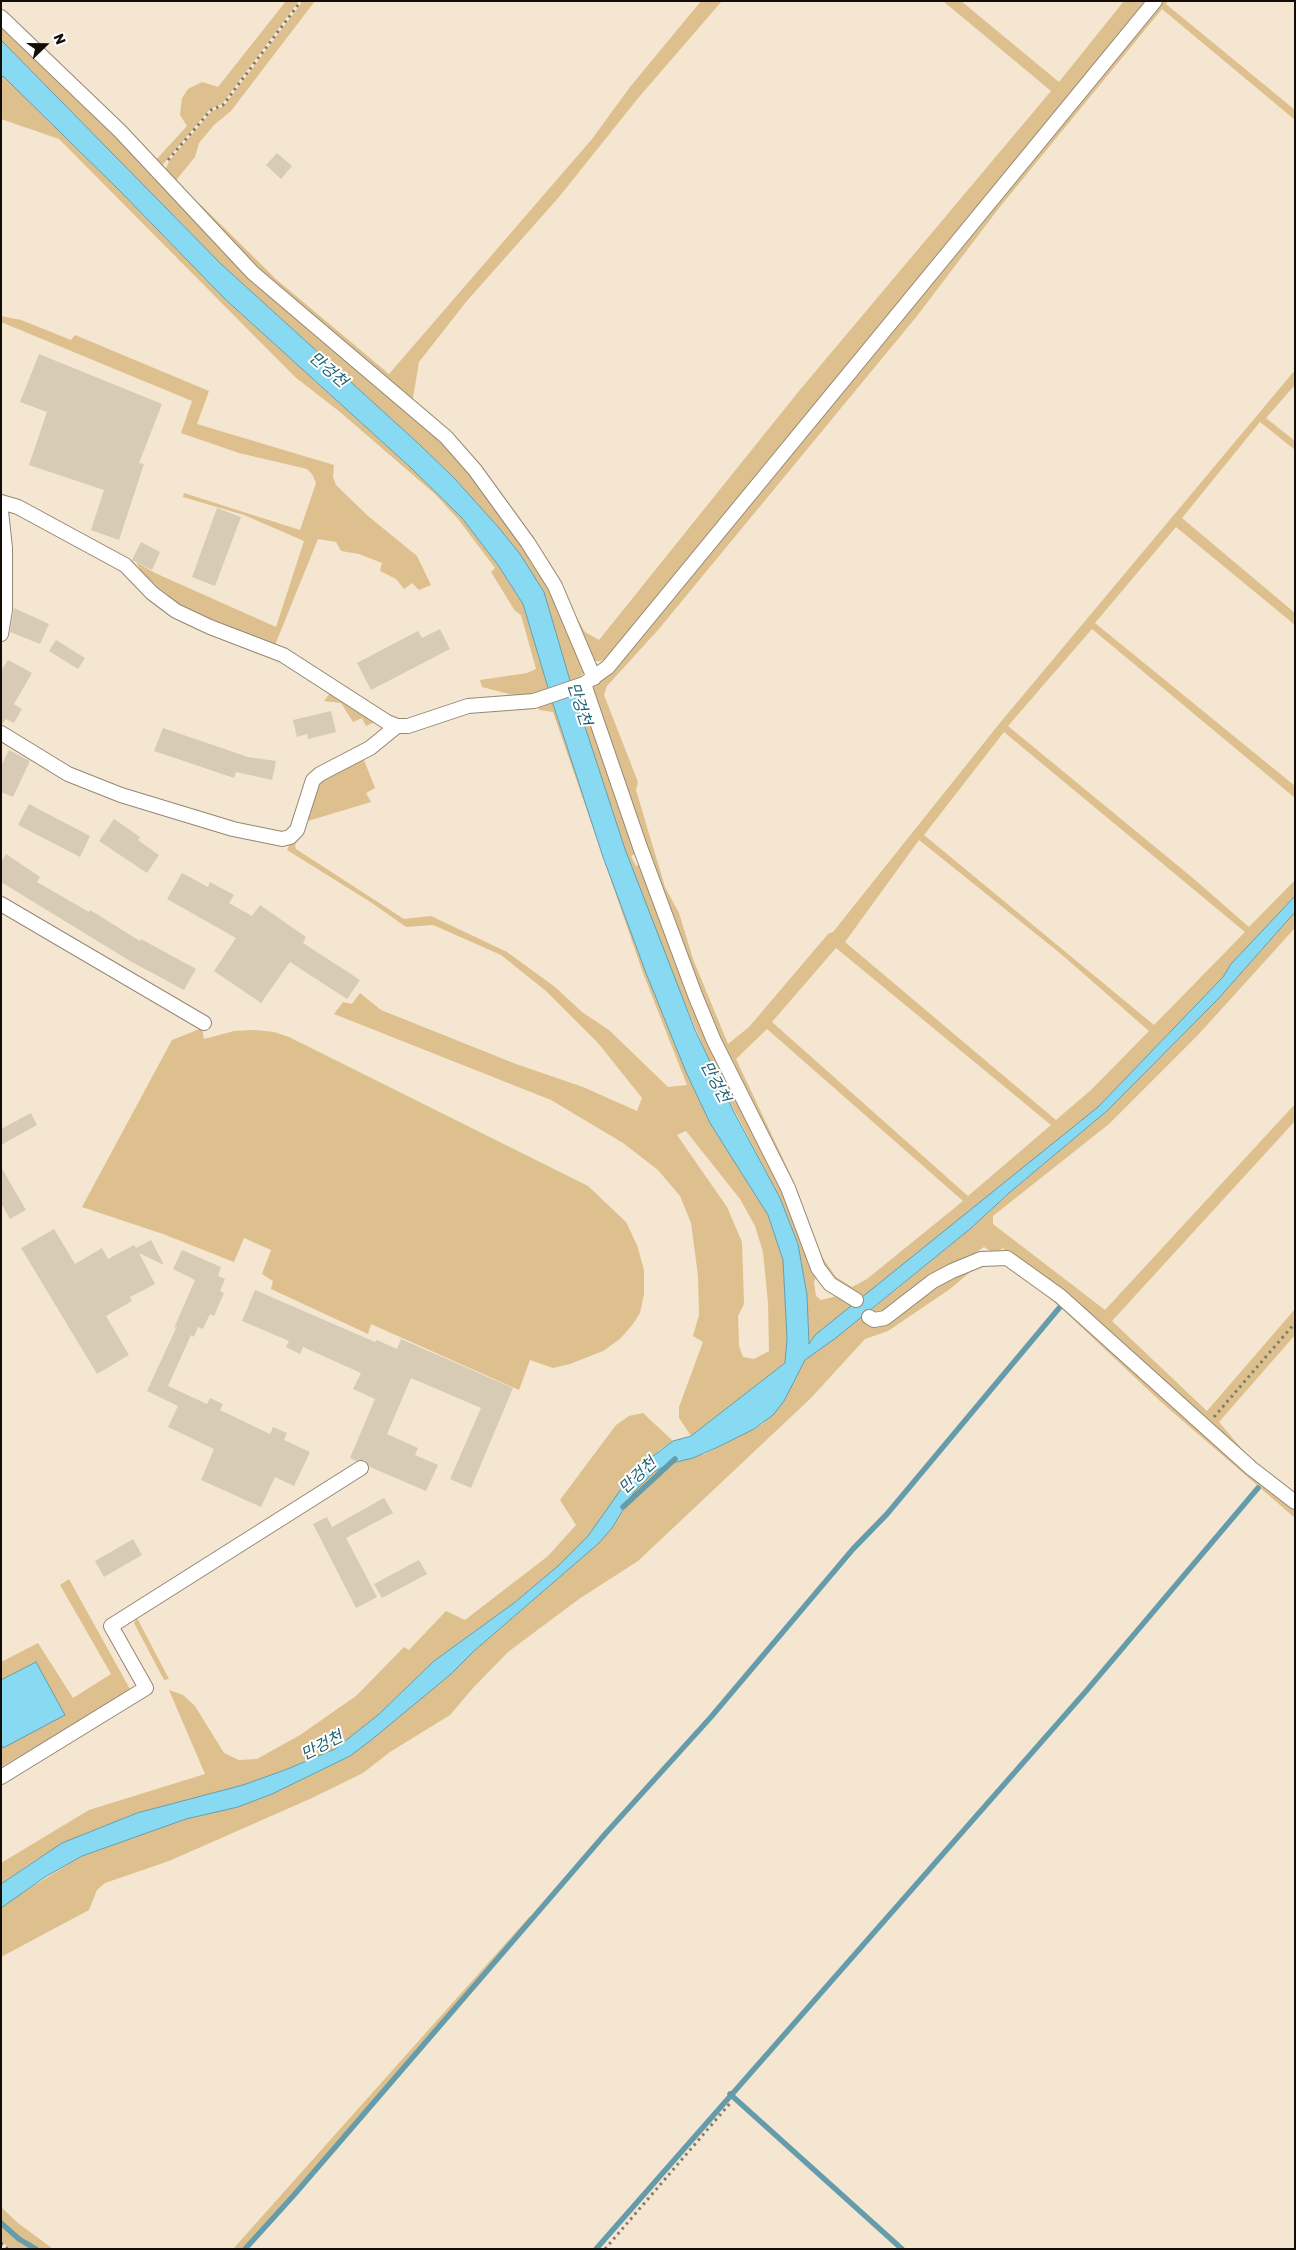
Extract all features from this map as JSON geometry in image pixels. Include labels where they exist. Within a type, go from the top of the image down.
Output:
[{"type":"street","points":[[1,502],[18,507],[125,565],[152,593],[176,612],[283,655],[387,722],[397,726],[408,726],[468,706],[534,702],[585,683],[608,666],[1155,1]]},
{"type":"street","points":[[1,16],[120,132],[253,273],[446,437],[475,470],[528,543],[555,586],[585,683],[640,847],[694,995],[714,1041],[788,1188],[818,1268],[830,1284],[856,1300]]},
{"type":"street","points":[[1,511],[5,548],[5,610],[1,634]]},
{"type":"street","points":[[1,733],[68,774],[121,795],[233,829],[282,839],[290,837],[297,830],[313,780],[320,774],[370,748],[397,726]]},
{"type":"street","points":[[1,904],[204,1023]]},
{"type":"street","points":[[869,1317],[874,1320],[885,1318],[933,1281],[952,1271],[990,1257],[1007,1258],[1060,1296],[1251,1468],[1295,1502]]},
{"type":"street","points":[[1,1777],[146,1688],[111,1626],[361,1468]]},
{"type":"path","points":[[160,173],[177,147],[211,110],[223,105],[301,1]]},
{"type":"path","points":[[1205,1426],[1295,1323]]},
{"type":"path","points":[[605,2249],[732,2101]]},
{"type":"path","points":[[1,2243],[8,2249]]},
{"type":"shaded area","points":[[286,1],[299,1],[222,104],[210,109],[160,168],[154,162],[187,126],[180,115],[182,98],[188,89],[202,82],[218,87]]},
{"type":"shaded area","points":[[303,1],[315,1],[231,111],[214,125],[199,143],[195,157],[173,184],[164,174],[169,161],[212,111],[224,106]]},
{"type":"shaded area","points":[[701,1],[722,1],[639,97],[559,197],[466,302],[419,362],[412,404],[315,323],[192,205],[201,205],[277,280],[389,374],[592,139],[630,87]]},
{"type":"shaded area","points":[[943,1],[961,1],[1059,82],[1124,1],[1145,1],[606,658],[601,661],[592,661],[562,592],[585,632],[599,640],[799,391],[1051,91]]},
{"type":"shaded area","points":[[1155,1],[1168,1],[1166,4],[1295,110],[1295,120],[1162,9],[999,208],[917,316],[658,630],[607,686],[604,695],[638,782],[636,790],[665,887],[679,913],[693,959],[728,1044],[749,1027],[828,934],[833,932],[999,724],[1295,370],[1295,385],[1266,418],[1295,441],[1295,450],[1260,422],[1182,518],[1295,613],[1295,625],[1176,527],[1095,623],[1295,786],[1295,798],[1092,629],[1008,726],[1194,879],[1249,927],[1295,880],[1295,896],[1231,964],[1223,977],[1098,1107],[861,1300],[828,1277],[712,1028],[592,699],[592,685]],"holes":[[[1004,732],[1245,932],[1154,1025],[924,835]],[[919,840],[1061,954],[1149,1031],[1091,1090],[1056,1120],[845,942]],[[836,948],[1051,1125],[968,1196],[772,1022]],[[767,1029],[963,1201],[867,1279],[852,1287],[836,1277],[820,1254],[794,1182],[736,1059]]]},
{"type":"shaded area","points":[[1,20],[287,304],[462,461],[553,588],[585,665],[584,672],[579,678],[571,684],[544,592],[520,554],[499,528],[455,479],[420,445],[221,264],[30,70],[1,40]]},
{"type":"shaded area","points":[[1,76],[4,76],[120,191],[225,299],[410,467],[462,518],[498,565],[523,604],[549,691],[534,697],[509,694],[482,687],[480,680],[527,673],[536,669],[521,615],[515,611],[491,572],[495,568],[458,519],[435,494],[340,412],[295,377],[59,139],[1,119]]},
{"type":"shaded area","points":[[1,316],[21,320],[71,340],[75,335],[209,391],[197,424],[334,465],[333,477],[336,485],[368,516],[417,556],[431,585],[419,590],[412,583],[404,589],[396,579],[380,571],[382,563],[359,554],[341,551],[336,542],[318,539],[275,645],[187,610],[152,582],[141,571],[136,562],[155,573],[276,627],[304,541],[244,515],[183,497],[184,493],[300,530],[316,483],[312,474],[307,469],[239,453],[181,433],[192,401],[1,322]]},
{"type":"shaded area","points":[[332,690],[375,722],[366,726],[362,718],[353,722],[341,703],[324,701]]},
{"type":"shaded area","points":[[580,692],[639,852],[631,856],[636,866],[644,863],[719,1067],[724,1067],[766,1149],[817,1275],[814,1282],[816,1296],[821,1300],[837,1296],[845,1299],[853,1306],[816,1335],[809,1345],[807,1295],[798,1244],[780,1198],[713,1069],[669,966],[625,849],[574,693]]},
{"type":"shaded area","points":[[552,701],[603,857],[553,712],[539,710],[537,706]]},
{"type":"shaded area","points":[[362,755],[375,788],[366,793],[371,802],[308,821],[295,845],[296,849],[404,919],[431,916],[507,952],[555,987],[582,1012],[609,1030],[668,1087],[687,1085],[643,973],[603,857],[646,973],[686,1072],[710,1123],[768,1215],[783,1260],[787,1339],[785,1363],[691,1436],[679,1418],[679,1407],[703,1342],[693,1336],[699,1315],[698,1276],[691,1223],[680,1196],[658,1170],[623,1143],[551,1100],[334,1014],[343,1002],[352,1004],[360,993],[381,1010],[516,1064],[583,1087],[637,1111],[642,1098],[598,1043],[546,991],[501,955],[433,925],[406,927],[372,903],[287,850],[317,782]],"holes":[[[686,1131],[740,1199],[755,1226],[763,1252],[768,1303],[769,1351],[754,1359],[743,1357],[739,1346],[738,1316],[744,1304],[742,1242],[727,1207],[677,1135]]]},
{"type":"shaded area","points":[[1295,912],[1295,928],[1198,1035],[1109,1124],[993,1216],[993,1224],[1105,1310],[1295,1104],[1295,1121],[1112,1321],[1207,1411],[1295,1309],[1295,1335],[1219,1422],[1246,1454],[1295,1494],[1295,1501],[1004,1252],[1004,1248],[989,1255],[989,1250],[984,1247],[884,1314],[872,1313],[871,1310],[970,1229],[1009,1193],[1108,1110],[1218,999]]},
{"type":"shaded area","points":[[202,1028],[204,1039],[234,1031],[255,1030],[274,1032],[289,1037],[588,1186],[626,1222],[637,1245],[644,1270],[644,1294],[640,1313],[633,1324],[620,1339],[603,1351],[570,1364],[553,1368],[530,1360],[519,1390],[371,1324],[368,1334],[271,1289],[273,1281],[262,1274],[271,1250],[244,1238],[234,1262],[163,1234],[82,1207],[172,1040]]},
{"type":"shaded area","points":[[1006,1261],[1013,1264],[1295,1506],[1295,1518],[1161,1402],[1061,1308]]},
{"type":"shaded area","points":[[982,1262],[950,1289],[888,1331],[865,1339],[811,1398],[638,1561],[579,1599],[508,1652],[450,1715],[390,1752],[363,1773],[312,1798],[169,1861],[105,1883],[97,1890],[89,1910],[1,1957],[1,1908],[17,1896],[82,1856],[186,1819],[238,1807],[272,1794],[350,1756],[451,1674],[474,1651],[599,1543],[612,1528],[634,1492],[654,1472],[668,1464],[705,1454],[763,1424],[794,1382],[805,1360],[862,1317],[873,1322],[935,1284]]},
{"type":"shaded area","points":[[643,1413],[673,1441],[659,1450],[606,1511],[588,1536],[558,1566],[514,1603],[434,1661],[378,1715],[335,1749],[243,1785],[137,1813],[87,1833],[37,1859],[1,1884],[1,1863],[89,1810],[205,1774],[169,1690],[183,1695],[195,1706],[224,1753],[239,1760],[257,1759],[300,1735],[356,1696],[404,1647],[409,1650],[446,1611],[465,1620],[548,1556],[576,1525],[560,1500],[616,1425],[629,1416]]},
{"type":"shaded area","points":[[69,1579],[131,1691],[1,1767],[1,1744],[3,1748],[36,1662],[1,1680],[1,1662],[38,1643],[73,1698],[111,1674],[60,1585]]},
{"type":"shaded area","points":[[137,1618],[169,1679],[164,1680],[134,1623]]},
{"type":"shaded area","points":[[530,1916],[533,1917],[293,2194],[243,2249],[233,2249]]},
{"type":"shaded area","points":[[1,2207],[18,2223],[53,2249],[38,2249],[20,2238],[1,2221]]},
{"type":"shaded area","points":[[1,2225],[18,2240],[33,2249],[11,2249],[1,2241]]},
{"type":"water","points":[[1,40],[221,264],[420,445],[455,479],[499,528],[520,554],[544,592],[571,684],[549,691],[523,604],[498,565],[462,518],[410,467],[225,299],[120,191],[1,76]]},
{"type":"water","points":[[574,693],[625,849],[695,1030],[735,1114],[780,1198],[798,1244],[807,1295],[809,1344],[815,1335],[1098,1107],[1223,977],[1231,964],[1295,896],[1295,912],[1218,999],[1108,1110],[1009,1193],[970,1229],[837,1337],[805,1360],[784,1401],[773,1415],[754,1429],[718,1447],[693,1458],[668,1464],[654,1472],[634,1492],[612,1528],[599,1543],[474,1651],[451,1674],[370,1741],[350,1756],[272,1794],[238,1807],[186,1819],[82,1856],[45,1877],[1,1908],[1,1884],[62,1843],[137,1813],[243,1785],[335,1749],[378,1715],[434,1661],[514,1603],[558,1566],[588,1536],[624,1485],[645,1462],[673,1441],[691,1436],[785,1363],[787,1339],[783,1260],[768,1215],[710,1123],[686,1072],[646,973],[603,857],[552,701]]},
{"type":"water","points":[[36,1662],[65,1715],[3,1748],[1,1744],[1,1680]]},
{"type":"building","points":[[277,153],[292,166],[281,179],[266,165]]},
{"type":"building","points":[[39,354],[162,404],[139,463],[144,464],[119,540],[91,530],[104,490],[29,465],[47,412],[20,402]]},
{"type":"building","points":[[217,508],[241,517],[215,586],[192,577]]},
{"type":"building","points":[[141,542],[160,552],[152,570],[132,560]]},
{"type":"building","points":[[14,608],[49,624],[40,644],[10,632]]},
{"type":"building","points":[[440,629],[450,649],[371,690],[357,663],[418,631],[422,638]]},
{"type":"building","points":[[56,640],[85,658],[78,669],[49,651]]},
{"type":"building","points":[[8,660],[32,673],[14,704],[22,709],[14,723],[6,719],[2,724],[1,671]]},
{"type":"building","points":[[331,711],[336,732],[308,739],[307,734],[297,737],[293,720]]},
{"type":"building","points":[[163,728],[248,757],[276,761],[272,780],[236,772],[234,778],[154,751]]},
{"type":"building","points":[[9,750],[30,761],[13,797],[1,792],[1,766]]},
{"type":"building","points":[[29,804],[90,836],[80,857],[18,825]]},
{"type":"building","points":[[114,819],[140,837],[138,840],[159,855],[147,873],[99,841]]},
{"type":"building","points":[[6,854],[40,877],[37,882],[89,912],[90,910],[140,941],[141,939],[196,969],[184,990],[130,961],[1,882],[1,862]]},
{"type":"building","points":[[182,873],[208,887],[210,882],[234,895],[229,903],[252,916],[260,905],[306,937],[303,943],[360,980],[347,999],[290,962],[261,1003],[214,971],[236,938],[167,899]]},
{"type":"building","points":[[31,1113],[37,1125],[1,1145],[1,1129]]},
{"type":"building","points":[[1,1167],[26,1210],[10,1219],[1,1203]]},
{"type":"building","points":[[54,1229],[75,1264],[102,1248],[108,1259],[134,1245],[136,1248],[151,1240],[164,1265],[139,1253],[155,1284],[130,1297],[132,1301],[106,1316],[129,1355],[97,1374],[21,1248]]},
{"type":"building","points":[[182,1250],[221,1267],[218,1276],[225,1279],[220,1291],[224,1293],[214,1316],[210,1314],[203,1329],[198,1327],[194,1337],[191,1335],[168,1386],[207,1404],[210,1398],[223,1404],[220,1410],[270,1434],[273,1427],[287,1433],[284,1440],[310,1452],[294,1486],[275,1477],[261,1507],[201,1480],[214,1449],[168,1427],[178,1406],[147,1391],[177,1326],[174,1328],[195,1280],[173,1269]]},
{"type":"building","points":[[255,1290],[375,1342],[377,1340],[397,1349],[401,1339],[513,1388],[471,1488],[450,1479],[481,1408],[411,1378],[387,1434],[418,1448],[415,1455],[438,1465],[426,1491],[370,1467],[365,1460],[356,1461],[350,1458],[375,1399],[353,1389],[361,1373],[303,1347],[300,1354],[286,1347],[289,1341],[242,1321]]},
{"type":"building","points":[[384,1498],[393,1513],[346,1538],[377,1597],[356,1608],[313,1524],[327,1517],[332,1527]]},
{"type":"building","points":[[133,1539],[142,1555],[104,1577],[95,1561]]},
{"type":"building","points":[[419,1560],[427,1574],[382,1598],[374,1584]]},
{"type":"waterway","points":[[245,2249],[294,2195],[606,1833],[711,1717],[853,1549],[887,1514],[1060,1307]]},
{"type":"waterway","name":"만겅천","points":[[623,1507],[675,1459]]},
{"type":"waterway","points":[[596,2249],[1087,1690],[1258,1488]]},
{"type":"waterway","points":[[730,2094],[902,2249]]},
{"type":"waterway","points":[[1,2223],[19,2239],[36,2249]]}]
